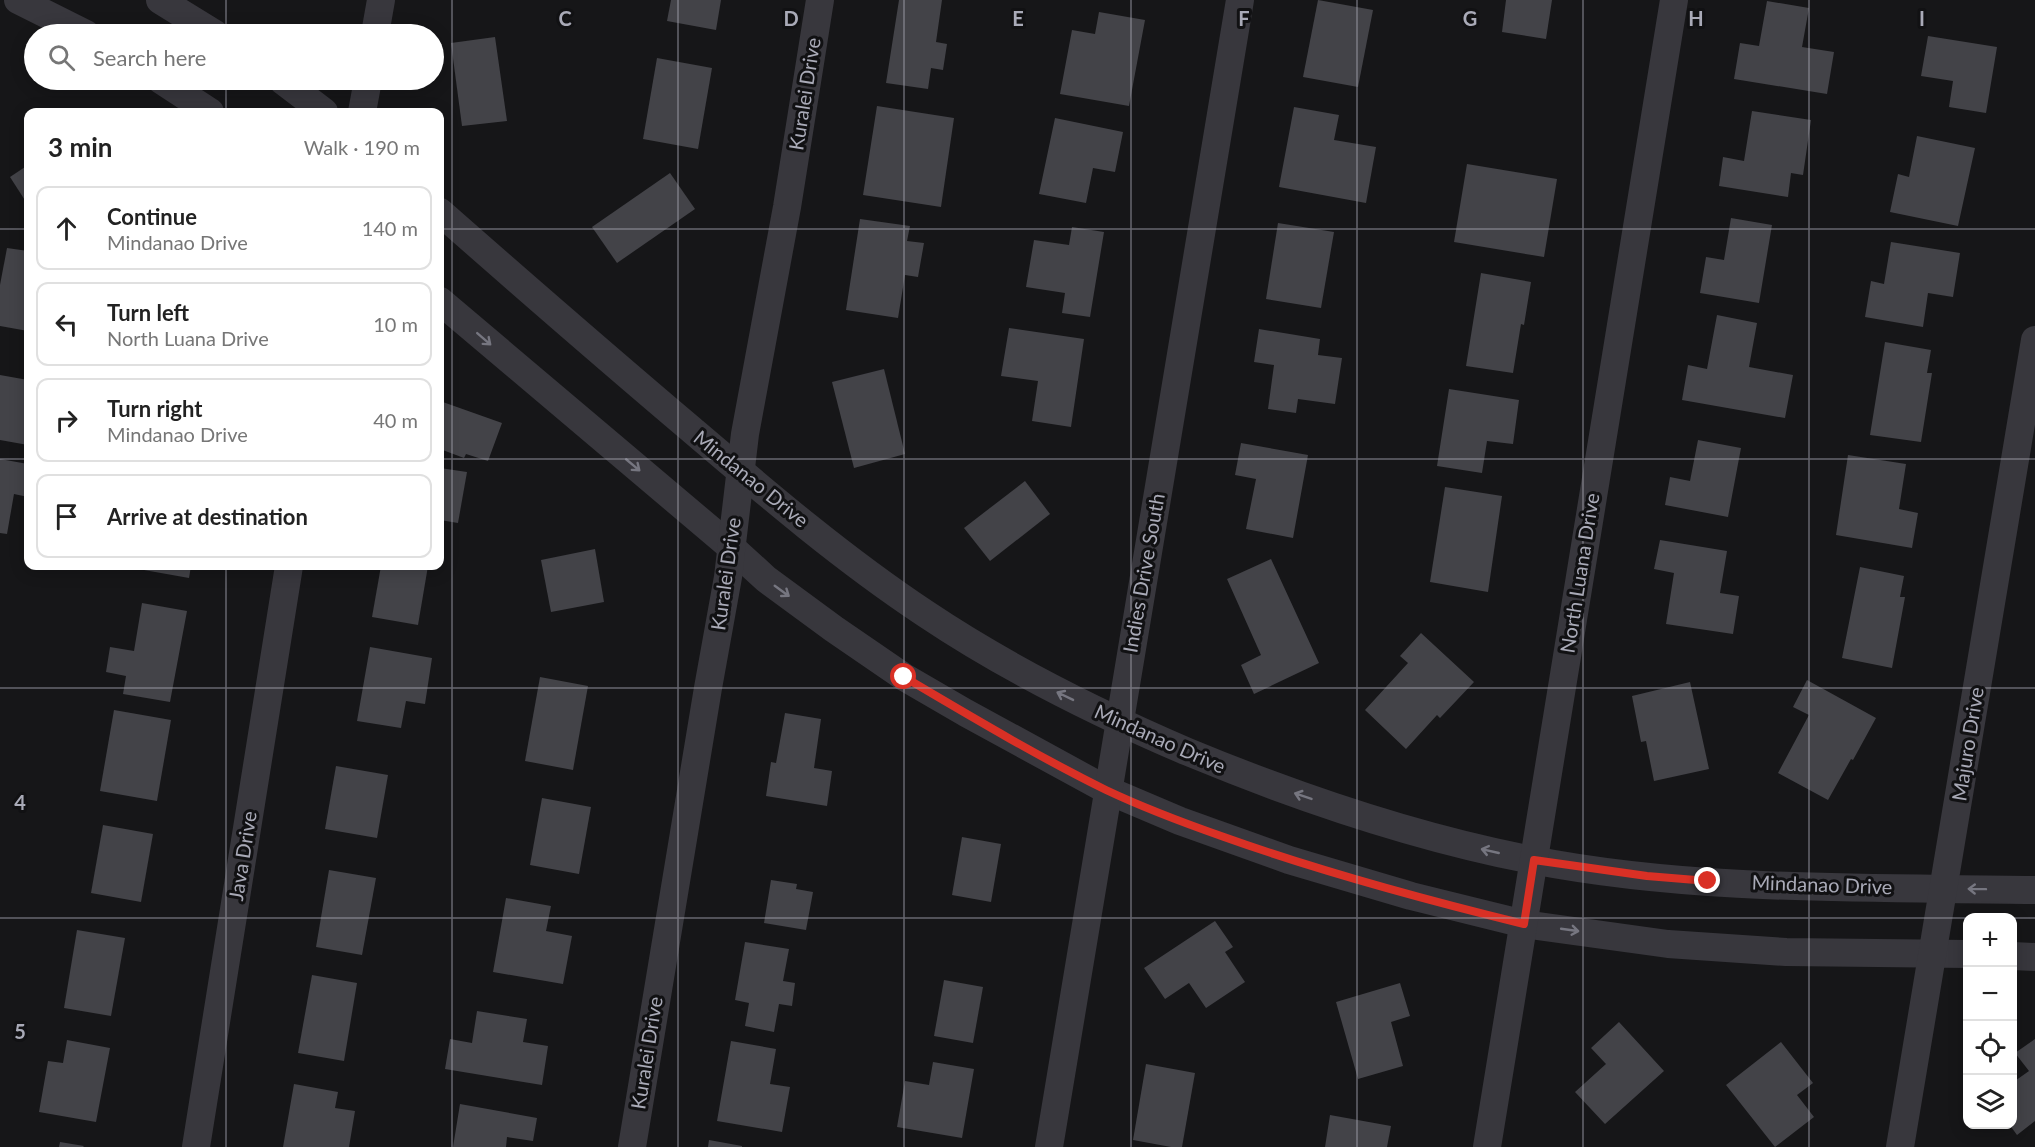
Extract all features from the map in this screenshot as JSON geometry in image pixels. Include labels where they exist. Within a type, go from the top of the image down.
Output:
[{"type":"street","points":[[18,0],[66,24]]},
{"type":"street","points":[[160,0],[199,24]]},
{"type":"street","points":[[377,24],[381,0]]},
{"type":"street","name":"Kuralei Drive","points":[[632,1147],[728,577],[740,472],[820,0]]},
{"type":"street","name":"Indies Drive South","points":[[1049,1147],[1240,0]]},
{"type":"street","name":"North Luana Drive","points":[[1487,1147],[1674,0]]},
{"type":"street","points":[[176,90],[204,108]]},
{"type":"street","points":[[295,90],[319,108]]},
{"type":"street","points":[[363,108],[366,90]]},
{"type":"street","name":"Mindanao Drive","points":[[444,216],[740,472],[867,573],[928,615],[1051,689],[1118,722],[1244,775],[1353,813],[1430,836],[1534,860],[1647,876],[1772,885],[2035,890]]},
{"type":"street","points":[[444,304],[766,579],[904,677],[1107,790],[1180,821],[1289,860],[1411,896],[1524,924],[1680,945],[1786,952],[1963,954]]},
{"type":"street","name":"Majuro Drive","points":[[1900,1147],[2035,340]]},
{"type":"street","name":"Java Drive","points":[[196,1147],[288,570]]},
{"type":"street","points":[[2017,956],[2035,957]]},
{"type":"building","points":[[671,0],[721,0],[716,30],[667,21]]},
{"type":"building","points":[[899,0],[942,0],[936,42],[947,44],[943,70],[931,68],[928,89],[886,83]]},
{"type":"building","points":[[1318,0],[1373,10],[1358,87],[1303,77]]},
{"type":"building","points":[[1506,0],[1552,0],[1546,39],[1502,32]]},
{"type":"building","points":[[1767,1],[1809,8],[1802,47],[1834,52],[1827,94],[1734,79],[1740,43],[1759,46]]},
{"type":"building","points":[[1099,12],[1145,20],[1129,106],[1060,94],[1072,30],[1095,34]]},
{"type":"building","points":[[1928,36],[1997,47],[1986,113],[1949,107],[1953,81],[1921,76]]},
{"type":"building","points":[[495,37],[507,121],[462,126],[451,43]]},
{"type":"building","points":[[657,58],[712,68],[698,149],[643,139]]},
{"type":"building","points":[[877,106],[954,118],[941,207],[863,195]]},
{"type":"building","points":[[1294,107],[1339,115],[1334,140],[1376,147],[1366,203],[1279,187]]},
{"type":"building","points":[[1752,111],[1811,120],[1803,175],[1791,173],[1788,197],[1719,186],[1723,157],[1744,161]]},
{"type":"building","points":[[1055,118],[1123,132],[1115,172],[1093,168],[1086,203],[1039,194]]},
{"type":"building","points":[[1917,136],[1975,148],[1958,226],[1890,212],[1898,174],[1909,177]]},
{"type":"building","points":[[1467,164],[1557,179],[1544,257],[1454,242]]},
{"type":"building","points":[[24,168],[24,199],[10,177]]},
{"type":"building","points":[[670,173],[695,209],[617,263],[592,227]]},
{"type":"building","points":[[1731,218],[1772,225],[1759,303],[1700,293],[1706,257],[1724,260]]},
{"type":"building","points":[[860,219],[910,226],[907,241],[924,243],[918,277],[905,275],[898,318],[846,310]]},
{"type":"building","points":[[1278,223],[1334,232],[1321,308],[1266,299]]},
{"type":"building","points":[[1072,227],[1104,232],[1090,317],[1062,313],[1065,293],[1026,287],[1034,240],[1069,245]]},
{"type":"building","points":[[1891,242],[1960,253],[1953,297],[1928,293],[1923,327],[1865,317],[1871,281],[1884,284]]},
{"type":"building","points":[[7,248],[24,250],[24,330],[0,326],[0,285]]},
{"type":"building","points":[[1481,273],[1531,282],[1513,373],[1466,366]]},
{"type":"building","points":[[1717,315],[1757,323],[1749,367],[1793,375],[1785,418],[1682,400],[1688,365],[1707,369]]},
{"type":"building","points":[[1009,328],[1084,339],[1071,427],[1032,421],[1038,381],[1001,376]]},
{"type":"building","points":[[1259,329],[1320,339],[1318,355],[1342,358],[1335,404],[1298,399],[1296,413],[1268,409],[1274,365],[1254,362]]},
{"type":"building","points":[[1885,342],[1931,350],[1927,373],[1932,373],[1921,442],[1870,435]]},
{"type":"building","points":[[884,369],[905,454],[854,468],[832,382]]},
{"type":"building","points":[[0,375],[24,379],[24,444],[0,440]]},
{"type":"building","points":[[1449,389],[1519,400],[1513,444],[1487,441],[1482,473],[1437,466]]},
{"type":"building","points":[[444,402],[502,423],[488,461],[466,454],[464,458],[444,450]]},
{"type":"building","points":[[1698,440],[1741,448],[1728,517],[1665,505],[1670,477],[1690,481]]},
{"type":"building","points":[[1241,443],[1308,455],[1293,538],[1246,529],[1256,479],[1235,475]]},
{"type":"building","points":[[1848,455],[1906,464],[1899,509],[1918,513],[1912,548],[1836,535]]},
{"type":"building","points":[[0,459],[24,463],[24,496],[14,494],[7,534],[0,533]]},
{"type":"building","points":[[444,469],[467,472],[458,523],[444,521]]},
{"type":"building","points":[[1025,481],[1050,514],[990,561],[964,528]]},
{"type":"building","points":[[1445,487],[1502,496],[1488,592],[1430,582]]},
{"type":"building","points":[[1660,540],[1727,551],[1720,593],[1739,596],[1733,634],[1666,624],[1674,573],[1654,569]]},
{"type":"building","points":[[595,549],[604,602],[551,612],[541,560]]},
{"type":"building","points":[[1271,559],[1319,663],[1254,694],[1241,665],[1261,655],[1227,579]]},
{"type":"building","points":[[1860,567],[1904,576],[1900,597],[1905,597],[1892,668],[1842,658]]},
{"type":"building","points":[[144,570],[190,570],[189,578]]},
{"type":"building","points":[[380,570],[427,570],[418,625],[372,617]]},
{"type":"building","points":[[142,603],[187,611],[170,702],[123,694],[126,676],[106,672],[110,647],[134,651]]},
{"type":"building","points":[[1421,633],[1474,682],[1440,718],[1437,715],[1406,749],[1365,710],[1408,663],[1400,656]]},
{"type":"building","points":[[370,647],[432,658],[425,704],[406,701],[401,728],[357,721]]},
{"type":"building","points":[[540,677],[588,686],[573,770],[525,761]]},
{"type":"building","points":[[1807,680],[1876,718],[1828,800],[1778,773],[1809,715],[1793,707]]},
{"type":"building","points":[[1690,682],[1709,769],[1654,781],[1646,741],[1641,742],[1632,696]]},
{"type":"building","points":[[114,710],[171,720],[157,801],[100,791]]},
{"type":"building","points":[[785,713],[821,719],[814,768],[832,771],[827,806],[766,796],[771,762],[776,763]]},
{"type":"building","points":[[336,766],[388,775],[377,838],[325,829]]},
{"type":"building","points":[[542,798],[591,807],[579,874],[530,865]]},
{"type":"building","points":[[103,825],[153,834],[141,902],[91,893]]},
{"type":"building","points":[[962,837],[1001,844],[991,902],[952,895]]},
{"type":"building","points":[[329,870],[376,878],[362,955],[316,947]]},
{"type":"building","points":[[771,880],[797,884],[796,889],[813,892],[806,930],[764,923]]},
{"type":"building","points":[[506,898],[551,906],[546,931],[572,936],[563,984],[493,972]]},
{"type":"building","points":[[1215,921],[1233,947],[1225,952],[1245,982],[1206,1008],[1189,983],[1165,999],[1144,968]]},
{"type":"building","points":[[77,930],[125,938],[111,1016],[64,1008]]},
{"type":"building","points":[[745,942],[789,949],[783,981],[795,983],[792,1006],[779,1004],[774,1032],[745,1026],[749,1003],[735,1000]]},
{"type":"building","points":[[312,975],[357,983],[344,1061],[298,1053]]},
{"type":"building","points":[[944,980],[983,987],[973,1043],[934,1036]]},
{"type":"building","points":[[1400,983],[1410,1016],[1391,1022],[1403,1066],[1358,1079],[1336,1002]]},
{"type":"building","points":[[477,1011],[527,1019],[523,1042],[548,1046],[542,1085],[445,1069],[450,1039],[472,1043]]},
{"type":"building","points":[[1619,1022],[1664,1071],[1605,1124],[1575,1092],[1606,1064],[1591,1048]]},
{"type":"building","points":[[2035,1039],[2035,1121],[2017,1135],[2013,1129],[2017,1129],[2017,1079],[2029,1071],[2017,1056],[2017,1052]]},
{"type":"building","points":[[67,1040],[110,1048],[96,1122],[39,1112],[48,1061],[63,1063]]},
{"type":"building","points":[[731,1041],[776,1049],[770,1084],[790,1087],[782,1132],[717,1121]]},
{"type":"building","points":[[1781,1042],[1813,1083],[1797,1095],[1814,1117],[1775,1147],[1726,1085]]},
{"type":"building","points":[[933,1062],[974,1069],[962,1138],[897,1127],[905,1081],[929,1085]]},
{"type":"building","points":[[1146,1064],[1195,1073],[1182,1147],[1133,1140]]},
{"type":"building","points":[[294,1084],[338,1092],[335,1108],[355,1111],[349,1147],[283,1147]]},
{"type":"building","points":[[460,1104],[537,1118],[533,1141],[507,1137],[506,1147],[453,1147]]},
{"type":"building","points":[[1330,1115],[1391,1126],[1387,1147],[1325,1147]]},
{"type":"building","points":[[709,1140],[742,1146],[742,1147],[708,1147]]},
{"type":"building","points":[[60,1142],[84,1146],[59,1147]]},
{"type":"route","points":[[904,677],[1033,751],[1107,790],[1180,821],[1289,860],[1411,896],[1524,924],[1534,860],[1647,876],[1708,881]]}]
